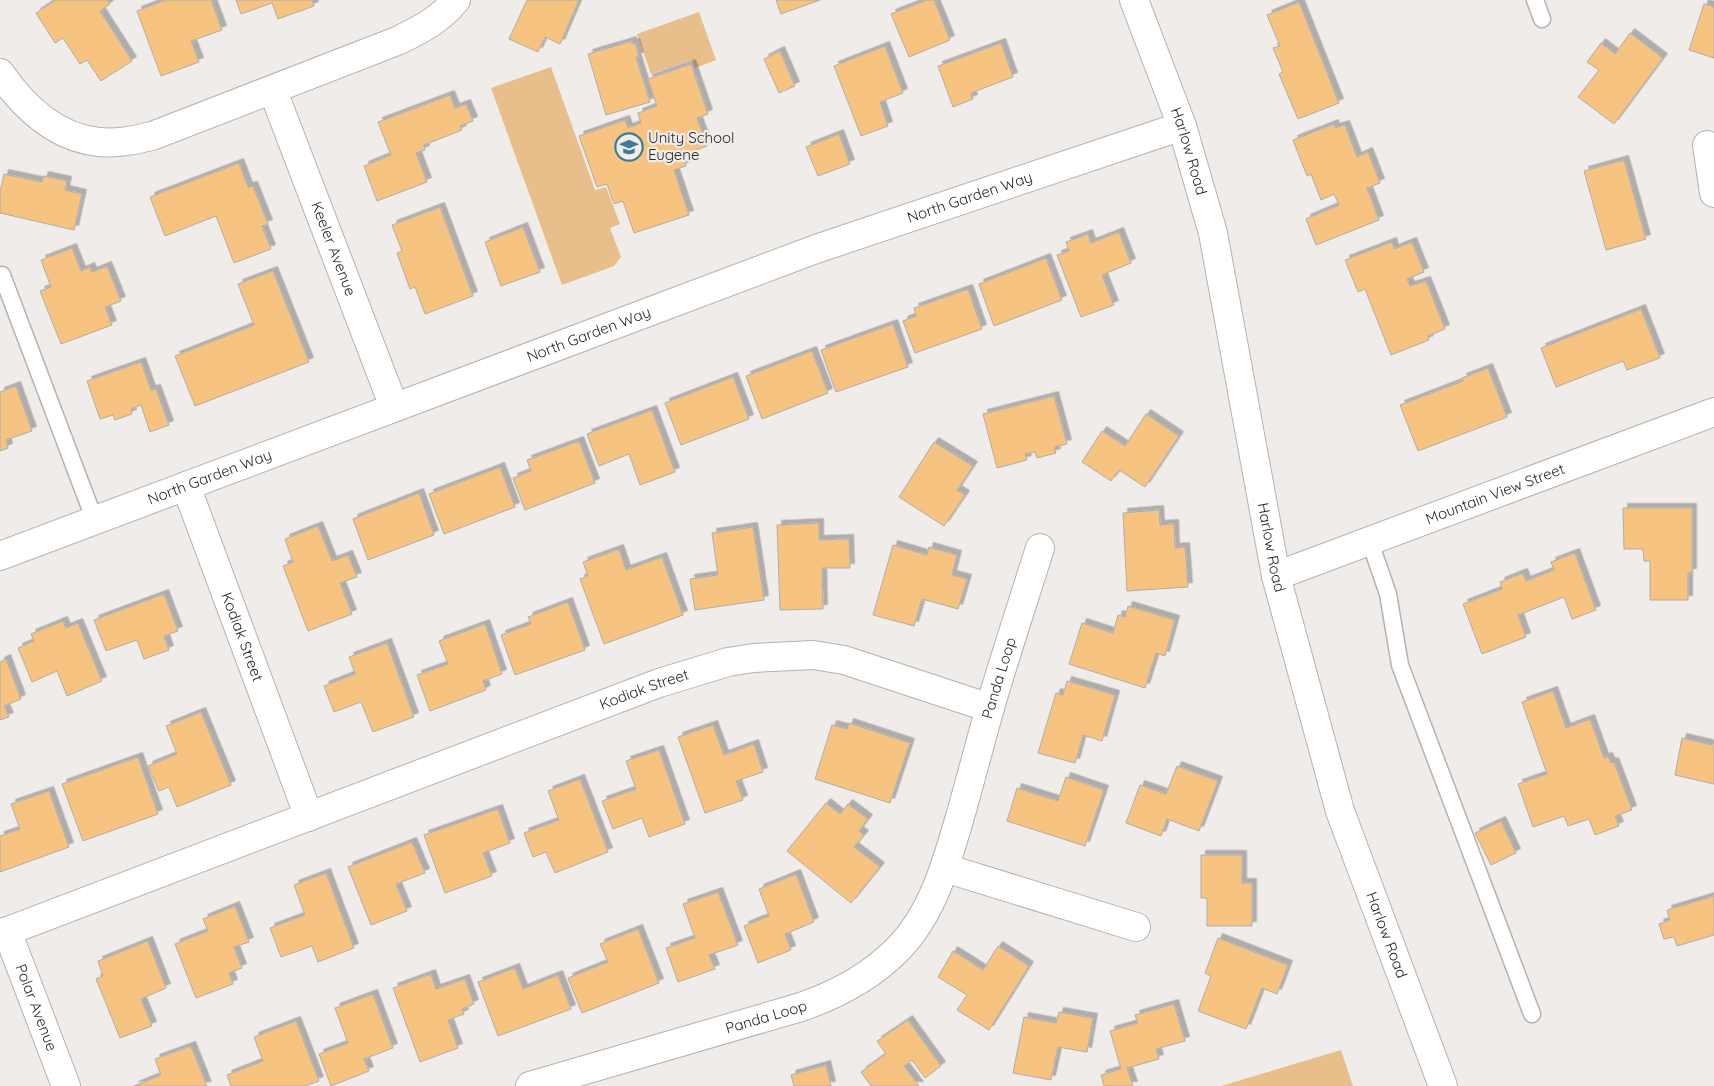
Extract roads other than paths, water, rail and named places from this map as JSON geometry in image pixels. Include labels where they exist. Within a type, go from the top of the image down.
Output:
[{"type":"street","points":[[0,73],[18,97],[46,122],[78,138],[98,142],[119,142],[152,136],[272,91],[410,35],[441,16],[456,0]]},
{"type":"street","name":"Harlow Road","points":[[1134,0],[1182,126],[1213,233],[1276,576],[1340,811],[1443,1086]]},
{"type":"street","name":"Keeler Avenue","points":[[272,91],[394,407]]},
{"type":"street","name":"North Garden Way","points":[[0,556],[816,249],[1182,126]]},
{"type":"street","points":[[1707,145],[1714,193]]},
{"type":"street","name":"Mountain View Street","points":[[1276,576],[1714,412]]},
{"type":"street","name":"Kodiak Street","points":[[186,486],[309,817]]},
{"type":"street","name":"Panda Loop","points":[[530,1086],[829,998],[856,983],[902,946],[923,916],[945,868],[990,708],[1040,548]]},
{"type":"street","name":"Kodiak Street","points":[[3,932],[659,683],[728,662],[754,658],[813,655],[844,660],[990,708]]},
{"type":"street","points":[[945,868],[1136,927]]},
{"type":"street","name":"Polar Avenue","points":[[3,932],[66,1086]]},
{"type":"lane","points":[[1535,0],[1542,19]]},
{"type":"lane","points":[[2,275],[95,520]]},
{"type":"lane","points":[[1370,542],[1388,594],[1400,665],[1532,1014]]},
{"type":"place","name":"Unity School Eugene","points":[[629,147]]}]
